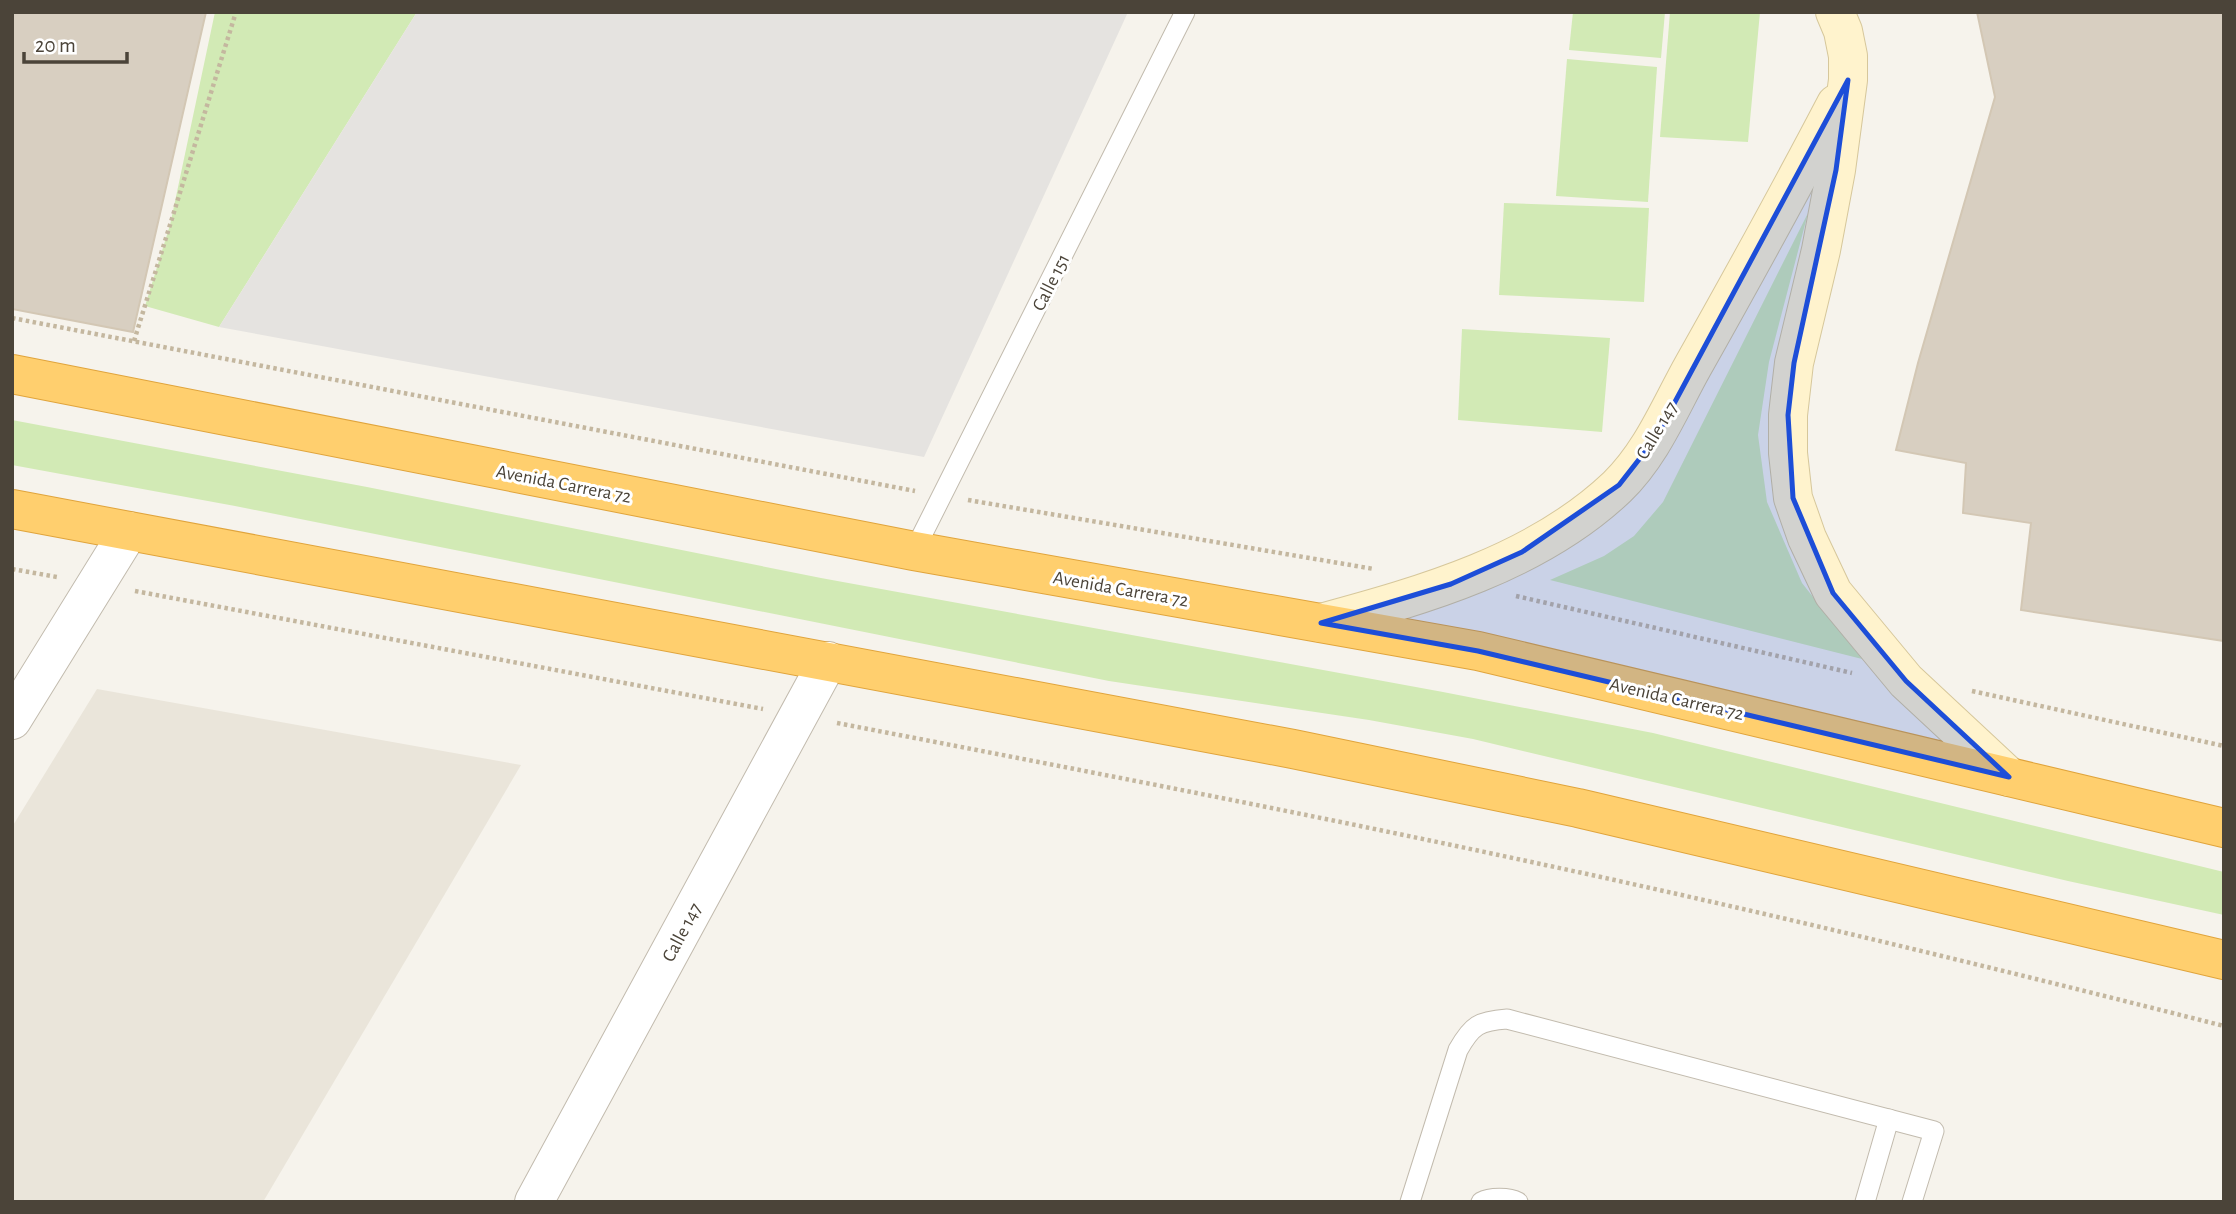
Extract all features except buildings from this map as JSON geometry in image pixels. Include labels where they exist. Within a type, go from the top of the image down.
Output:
[{"type":"highway","name":"Avenida Carrera 72","points":[[12,374],[914,551],[1478,651],[2224,828]]},
{"type":"highway","points":[[12,509],[1293,749],[1564,805],[2224,960]]},
{"type":"main road","points":[[1835,12],[1843,31],[1848,56],[1848,80],[1836,170],[1821,250],[1794,363],[1788,415],[1788,453],[1793,498],[1807,538],[1833,593],[1906,681],[2008,777]]},
{"type":"main road","name":"Calle 147","points":[[1321,623],[1451,584],[1521,552],[1591,510],[1619,485],[1655,439],[1690,371],[1786,201],[1848,80]]},
{"type":"street","points":[[12,720],[129,531]]},
{"type":"street","name":"Calle 147","points":[[534,1202],[828,661]]},
{"type":"lane","name":"Calle 151","points":[[914,551],[1185,12]]},
{"type":"lane","points":[[1410,1202],[1458,1050],[1469,1030],[1486,1021],[1507,1019],[1934,1130],[1912,1202]]},
{"type":"lane","points":[[1865,1202],[1889,1119]]},
{"type":"lane","points":[[1481,1202],[1486,1199],[1504,1199],[1518,1202]]},
{"type":"path","points":[[134,341],[236,12]]},
{"type":"path","points":[[12,318],[942,496],[1384,571]]},
{"type":"path","points":[[12,569],[799,715],[1253,804],[1527,861],[1915,948],[2224,1026]]},
{"type":"path","points":[[1511,596],[1857,674],[1906,681]]},
{"type":"path","points":[[1968,690],[2224,746]]},
{"type":"highlighted area","points":[[1848,80],[1836,170],[1794,363],[1788,415],[1793,498],[1833,593],[1906,681],[2009,777],[1478,651],[1321,623],[1451,584],[1522,552],[1619,485],[1655,439]]},
{"type":"shaded area","points":[[417,12],[1128,12],[924,457],[219,327]]},
{"type":"shaded area","points":[[97,689],[521,765],[263,1202],[12,1202],[12,827]]},
{"type":"green space","points":[[215,12],[417,12],[219,327],[145,306],[170,225]]},
{"type":"green space","points":[[1573,12],[1665,12],[1661,58],[1569,50]]},
{"type":"green space","points":[[1670,12],[1760,12],[1748,142],[1660,137]]},
{"type":"green space","points":[[1567,59],[1657,67],[1648,202],[1556,196]]},
{"type":"green space","points":[[1504,203],[1649,208],[1644,302],[1499,295]]},
{"type":"green space","points":[[1808,213],[1769,362],[1758,435],[1767,502],[1802,583],[1862,659],[1550,580],[1604,556],[1634,536],[1663,502]]},
{"type":"green space","points":[[1462,329],[1610,338],[1602,432],[1458,420]]},
{"type":"green space","points":[[12,420],[367,487],[821,578],[1653,733],[2224,872],[2224,915],[2068,881],[1473,739],[1369,720],[1109,681],[235,506],[12,465]]}]
